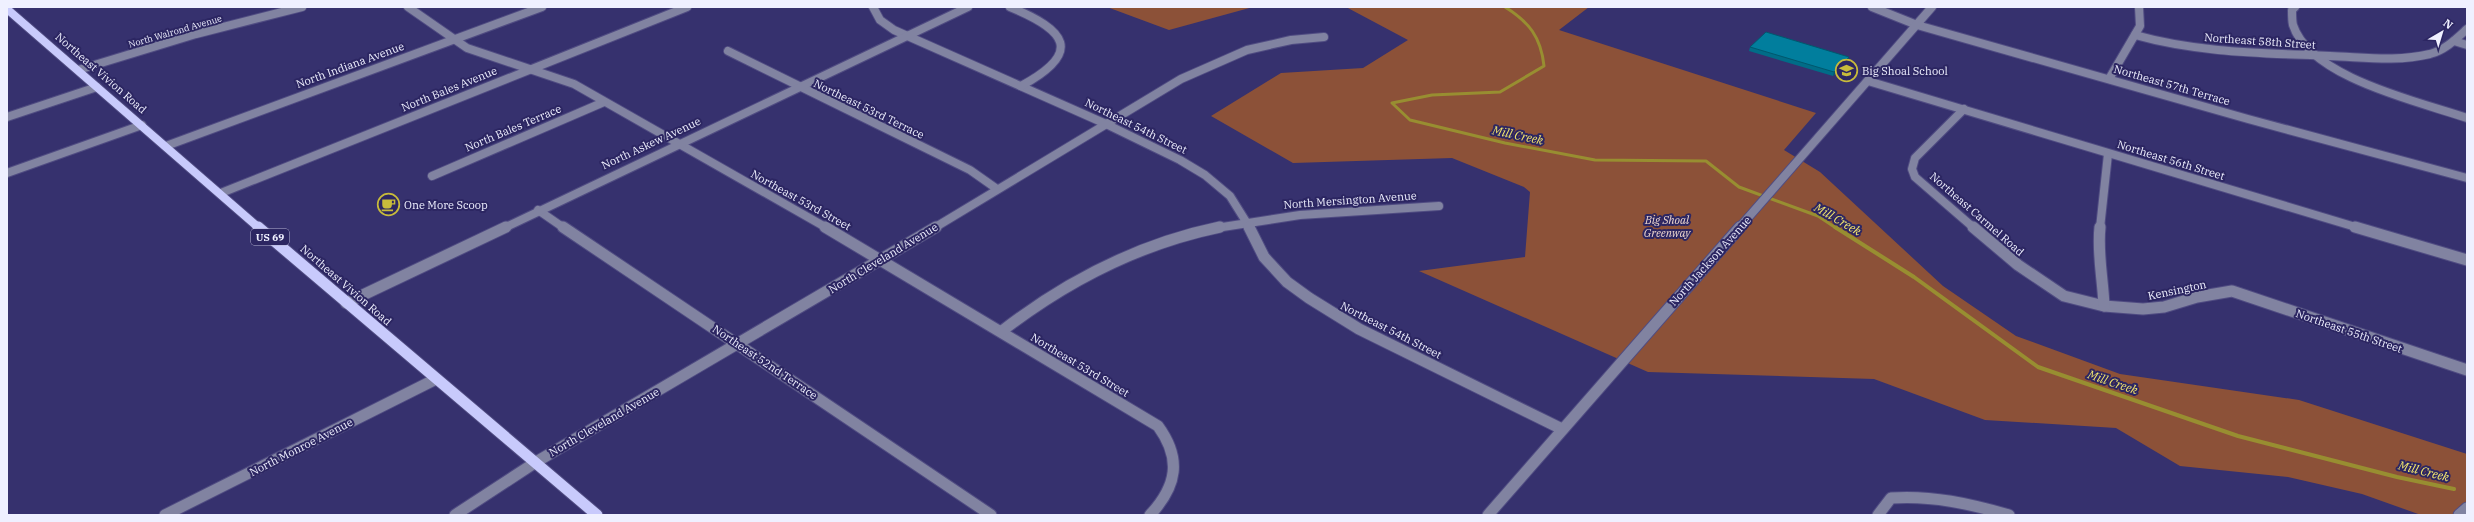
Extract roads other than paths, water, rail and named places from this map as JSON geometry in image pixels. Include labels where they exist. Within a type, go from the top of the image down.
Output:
[{"type":"main road","name":"Northeast Vivion Road","points":[[7,8],[346,303],[597,515]]},
{"type":"street","name":"North Walrond Avenue","points":[[78,70],[196,34],[302,7]]},
{"type":"street","name":"Northeast 53rd Street","points":[[408,7],[455,39],[484,55],[574,84],[882,259],[1158,426],[1168,439],[1175,460],[1172,483],[1164,498],[1150,515]]},
{"type":"street","name":"North Indiana Avenue","points":[[166,146],[542,7]]},
{"type":"street","name":"North Bales Avenue","points":[[220,193],[687,7]]},
{"type":"street","points":[[873,7],[880,20],[907,36]]},
{"type":"street","name":"North Askew Avenue","points":[[346,303],[538,210],[968,7]]},
{"type":"street","points":[[1010,7],[1047,24],[1058,35],[1061,46],[1058,59],[1049,70],[1021,86]]},
{"type":"street","name":"Northeast 57th Terrace","points":[[1872,7],[1917,25],[2256,121],[2467,178]]},
{"type":"street","name":"North Jackson Avenue","points":[[1488,515],[1932,7]]},
{"type":"street","points":[[2109,79],[2141,22],[2139,7]]},
{"type":"street","points":[[2295,7],[2291,16],[2294,29],[2318,55],[2407,57],[2438,52],[2454,41],[2467,29]]},
{"type":"street","name":"Northeast 58th Street","points":[[2135,35],[2162,42],[2211,50],[2318,55],[2353,79],[2382,92],[2467,118]]},
{"type":"street","name":"Northeast 54th Street","points":[[907,36],[1152,145],[1205,175],[1230,196],[1247,222],[1264,257],[1287,282],[1308,298],[1359,329],[1562,429]]},
{"type":"street","name":"North Cleveland Avenue","points":[[455,515],[536,462],[738,345],[1181,79],[1233,54],[1276,42],[1324,37]]},
{"type":"street","points":[[2454,41],[2467,45]]},
{"type":"street","name":"Northeast 53rd Terrace","points":[[728,51],[970,170],[998,189]]},
{"type":"street","name":"Northeast 56th Street","points":[[1868,81],[2108,154],[2467,260]]},
{"type":"street","points":[[7,117],[97,87]]},
{"type":"street","name":"North Bales Terrace","points":[[432,176],[604,102]]},
{"type":"street","name":"Northeast Carmel Road","points":[[1964,109],[1915,158],[1912,169],[1915,177],[2030,274],[2064,296],[2104,306]]},
{"type":"street","points":[[7,173],[28,167],[142,125]]},
{"type":"street","points":[[2104,306],[2103,275],[2098,244],[2108,154]]},
{"type":"street","name":"North Mersington Avenue","points":[[1002,331],[1047,297],[1112,261],[1163,241],[1247,222],[1328,212],[1439,206]]},
{"type":"street","name":"Northeast 52nd Terrace","points":[[538,210],[991,515]]},
{"type":"street","name":"Kensington","points":[[2104,306],[2144,309],[2164,307],[2197,297],[2232,291]]},
{"type":"street","name":"Northeast 55th Street","points":[[2232,291],[2467,370]]},
{"type":"street","name":"North Monroe Avenue","points":[[165,515],[436,379]]},
{"type":"street","points":[[1878,515],[1891,498],[1912,496],[1933,496],[2009,515]]},
{"type":"street","points":[[2459,515],[2467,508]]},
{"type":"waterway","name":"Mill Creek","points":[[1505,7],[1521,18],[1532,31],[1540,47],[1544,66],[1500,92],[1432,95],[1392,103],[1410,120],[1505,143],[1595,160],[1706,161],[1739,187],[1818,216],[1836,228]]},
{"type":"waterway","name":"Mill Creek","points":[[1835,227],[1914,277],[2038,367],[2238,436],[2397,477],[2454,489]]},
{"type":"place","name":"Big Shoal School","points":[[1847,71]]},
{"type":"place","name":"One More Scoop","points":[[388,205]]},
{"type":"park label","name":"Big Shoal Greenway","points":[[1667,226]]}]
